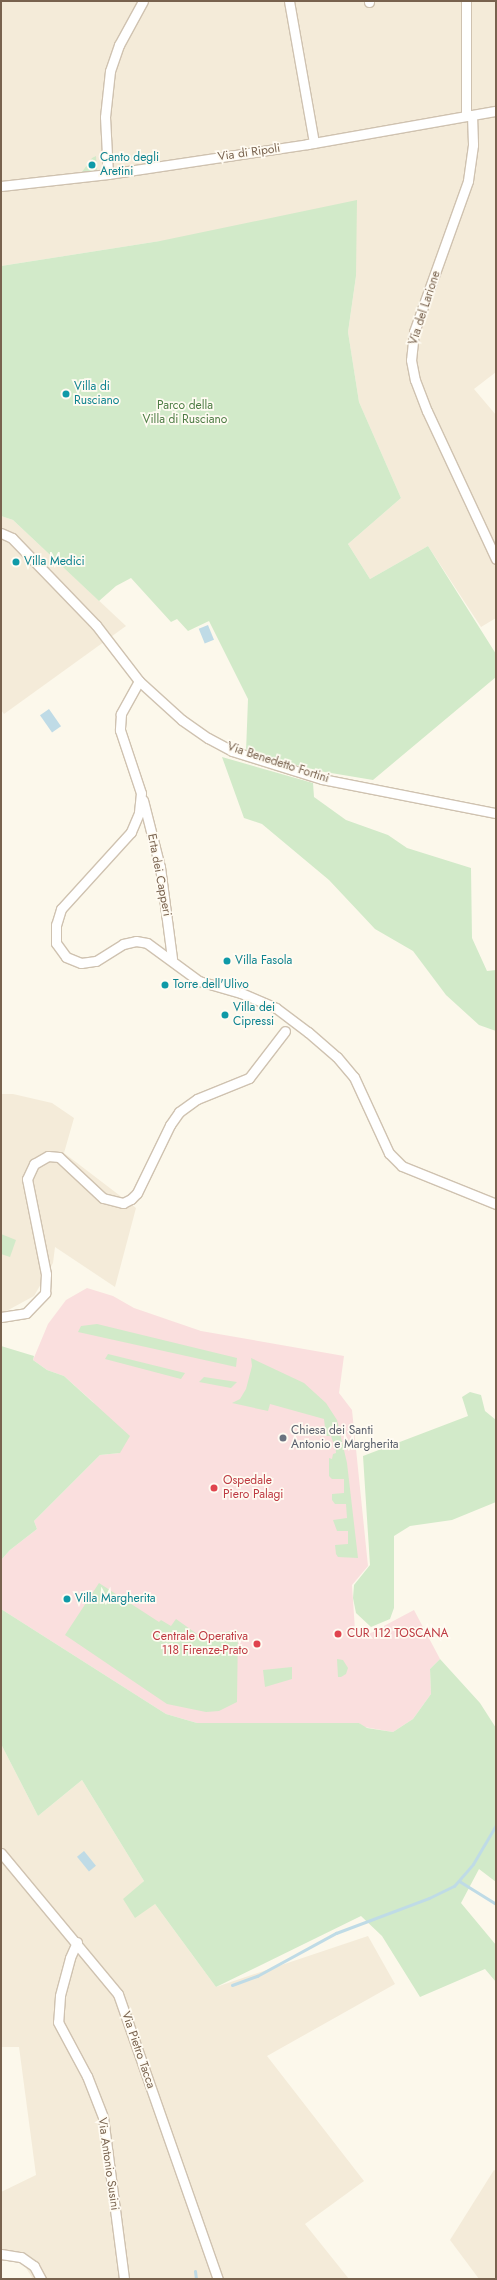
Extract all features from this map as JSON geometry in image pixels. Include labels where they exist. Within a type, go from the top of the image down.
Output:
[{"type":"street","points":[[108,174],[104,125],[110,71],[119,45],[143,1]]},
{"type":"street","points":[[289,1],[314,143]]},
{"type":"street","name":"Via del Larione","points":[[466,1],[469,116],[474,145],[468,181],[414,332],[411,360],[415,380],[427,411],[496,559]]},
{"type":"street","name":"Via di Ripoli","points":[[1,186],[108,174],[314,143],[496,111]]},
{"type":"street","name":"Via Benedetto Fortini","points":[[1,533],[12,538],[96,625],[139,681],[194,729],[232,751],[322,779],[496,813]]},
{"type":"street","name":"Erta dei Capperi","points":[[139,681],[121,714],[120,730],[141,793],[160,867],[172,958]]},
{"type":"street","points":[[141,793],[139,813],[131,832],[61,909],[56,926],[56,943],[66,957],[81,962],[96,961],[123,944],[136,941],[153,946],[172,958],[199,981],[241,993],[276,1008],[337,1057],[354,1077],[389,1153],[402,1166],[496,1204]]},
{"type":"street","points":[[1,1317],[26,1314],[45,1293],[46,1274],[27,1179],[34,1164],[48,1156],[59,1157],[103,1198],[123,1202],[131,1199],[137,1193],[170,1125],[179,1112],[196,1099],[249,1078],[285,1031]]},
{"type":"street","name":"Via Pietro Tacca","points":[[1,1853],[112,1984],[128,2018],[218,2279]]},
{"type":"street","name":"Via Antonio Susini","points":[[77,1942],[70,1958],[60,1996],[58,2022],[84,2070],[103,2117],[124,2279]]},
{"type":"street","points":[[1,2254],[22,2257],[34,2266],[41,2279]]},
{"type":"shaded area","points":[[1,1],[496,1],[496,372],[474,389],[496,415],[496,618],[481,627],[428,546],[370,579],[348,544],[401,498],[359,402],[348,332],[356,276],[160,241],[1,266]]},
{"type":"shaded area","points":[[1,516],[13,520],[126,626],[4,714],[1,710]]},
{"type":"shaded area","points":[[1,1094],[13,1094],[52,1103],[74,1118],[64,1153],[136,1208],[115,1287],[55,1247],[53,1263],[34,1296],[1,1314]]},
{"type":"shaded area","name":"Ospedale Piero Palagi","points":[[87,1288],[113,1296],[134,1308],[201,1331],[344,1356],[339,1393],[352,1410],[368,1566],[352,1585],[355,1630],[365,1636],[414,1610],[440,1659],[430,1669],[431,1694],[413,1719],[393,1732],[364,1727],[359,1723],[197,1723],[166,1714],[1,1609],[1,1560],[10,1550],[37,1529],[34,1521],[100,1455],[120,1453],[93,1402],[64,1376],[47,1370],[33,1360],[48,1324],[66,1300]]},
{"type":"shaded area","points":[[1,1744],[38,1816],[82,1780],[144,1881],[123,1900],[155,1904],[216,1987],[368,1936],[395,1984],[267,2056],[364,2181],[305,2224],[349,2279],[33,2279],[24,2265],[9,2258],[1,2259],[1,2192],[36,2175],[19,2047],[1,2047]]},
{"type":"shaded area","points":[[494,2170],[496,2171],[496,2279],[479,2279],[450,2240]]},
{"type":"green space","name":"Canto degli Aretini","points":[[96,156],[97,171],[82,172],[92,158]]},
{"type":"green space","name":"Parco della Villa di Rusciano","points":[[357,200],[356,276],[348,332],[359,402],[401,498],[348,544],[370,579],[428,546],[496,654],[496,677],[373,780],[319,771],[246,752],[248,699],[209,621],[188,631],[177,619],[171,622],[131,578],[116,586],[99,601],[13,520],[1,516],[1,266],[160,241]]},
{"type":"green space","points":[[222,757],[313,783],[314,797],[346,820],[388,835],[407,848],[471,868],[472,938],[487,971],[496,970],[496,1031],[479,1025],[446,995],[413,951],[375,929],[329,880],[262,824],[244,818]]},
{"type":"green space","points":[[1,1234],[16,1240],[10,1257],[1,1254]]},
{"type":"green space","points":[[97,1324],[237,1358],[236,1367],[78,1332],[81,1326]]},
{"type":"green space","points":[[1,1346],[34,1356],[33,1360],[47,1370],[64,1376],[130,1436],[120,1453],[100,1455],[34,1521],[37,1529],[10,1550],[1,1560]]},
{"type":"green space","points":[[108,1354],[185,1373],[181,1379],[105,1359]]},
{"type":"green space","points":[[251,1358],[304,1383],[326,1403],[337,1420],[347,1463],[358,1558],[338,1557],[336,1554],[335,1545],[348,1544],[348,1531],[337,1531],[333,1520],[347,1518],[346,1504],[335,1504],[332,1500],[332,1494],[344,1493],[344,1479],[332,1479],[329,1476],[329,1458],[332,1459],[333,1454],[336,1453],[335,1442],[333,1442],[331,1436],[326,1436],[324,1419],[270,1404],[268,1411],[232,1403],[240,1399],[246,1389],[252,1366]]},
{"type":"green space","points":[[204,1377],[237,1382],[231,1388],[199,1382]]},
{"type":"green space","points":[[470,1392],[481,1395],[485,1411],[496,1420],[496,1502],[452,1520],[410,1526],[394,1536],[394,1608],[390,1619],[371,1627],[356,1613],[353,1598],[354,1585],[370,1565],[363,1456],[468,1416],[462,1397]]},
{"type":"green space","points":[[99,1583],[159,1622],[161,1620],[171,1626],[176,1619],[207,1641],[214,1634],[238,1630],[237,1702],[219,1711],[206,1712],[167,1704],[65,1635]]},
{"type":"green space","points":[[1,1609],[166,1714],[197,1723],[359,1723],[367,1728],[393,1732],[413,1719],[431,1694],[430,1669],[440,1659],[480,1703],[496,1728],[496,1882],[479,1869],[461,1903],[496,1945],[496,1982],[485,1969],[420,1997],[382,1936],[361,1916],[216,1987],[155,1904],[135,1918],[123,1899],[144,1881],[82,1780],[38,1816],[1,1744]]},
{"type":"green space","points":[[337,1659],[343,1660],[348,1668],[346,1674],[341,1677],[338,1677]]},
{"type":"green space","points":[[292,1667],[292,1679],[265,1687],[263,1670]]},
{"type":"water","points":[[208,625],[214,640],[205,644],[199,629]]},
{"type":"water","points":[[49,709],[61,726],[52,733],[40,715]]},
{"type":"water","points":[[84,1851],[96,1866],[89,1871],[77,1857]]},
{"type":"waterway","points":[[232,1985],[257,1976],[336,1933],[429,1898],[454,1886],[473,1864],[496,1825]]},
{"type":"waterway","points":[[459,1881],[496,1904]]},
{"type":"waterway","points":[[195,2271],[196,2279]]},
{"type":"place","name":"Canto degli Aretini","points":[[92,165]]},
{"type":"place","name":"Villa di Rusciano","points":[[66,394]]},
{"type":"place","name":"Villa Medici","points":[[16,562]]},
{"type":"place","name":"Villa Fasola","points":[[227,961]]},
{"type":"place","name":"Torre dell'Ulivo","points":[[165,985]]},
{"type":"place","name":"Villa dei Cipressi","points":[[225,1015]]},
{"type":"place","name":"Chiesa dei Santi Antonio e Margherita","points":[[283,1438]]},
{"type":"place","name":"Ospedale Piero Palagi","points":[[214,1488]]},
{"type":"place","name":"Villa Margherita","points":[[67,1599]]},
{"type":"place","name":"CUR 112 TOSCANA","points":[[338,1634]]},
{"type":"place","name":"Centrale Operativa 118 Firenze-Prato","points":[[257,1644]]}]
